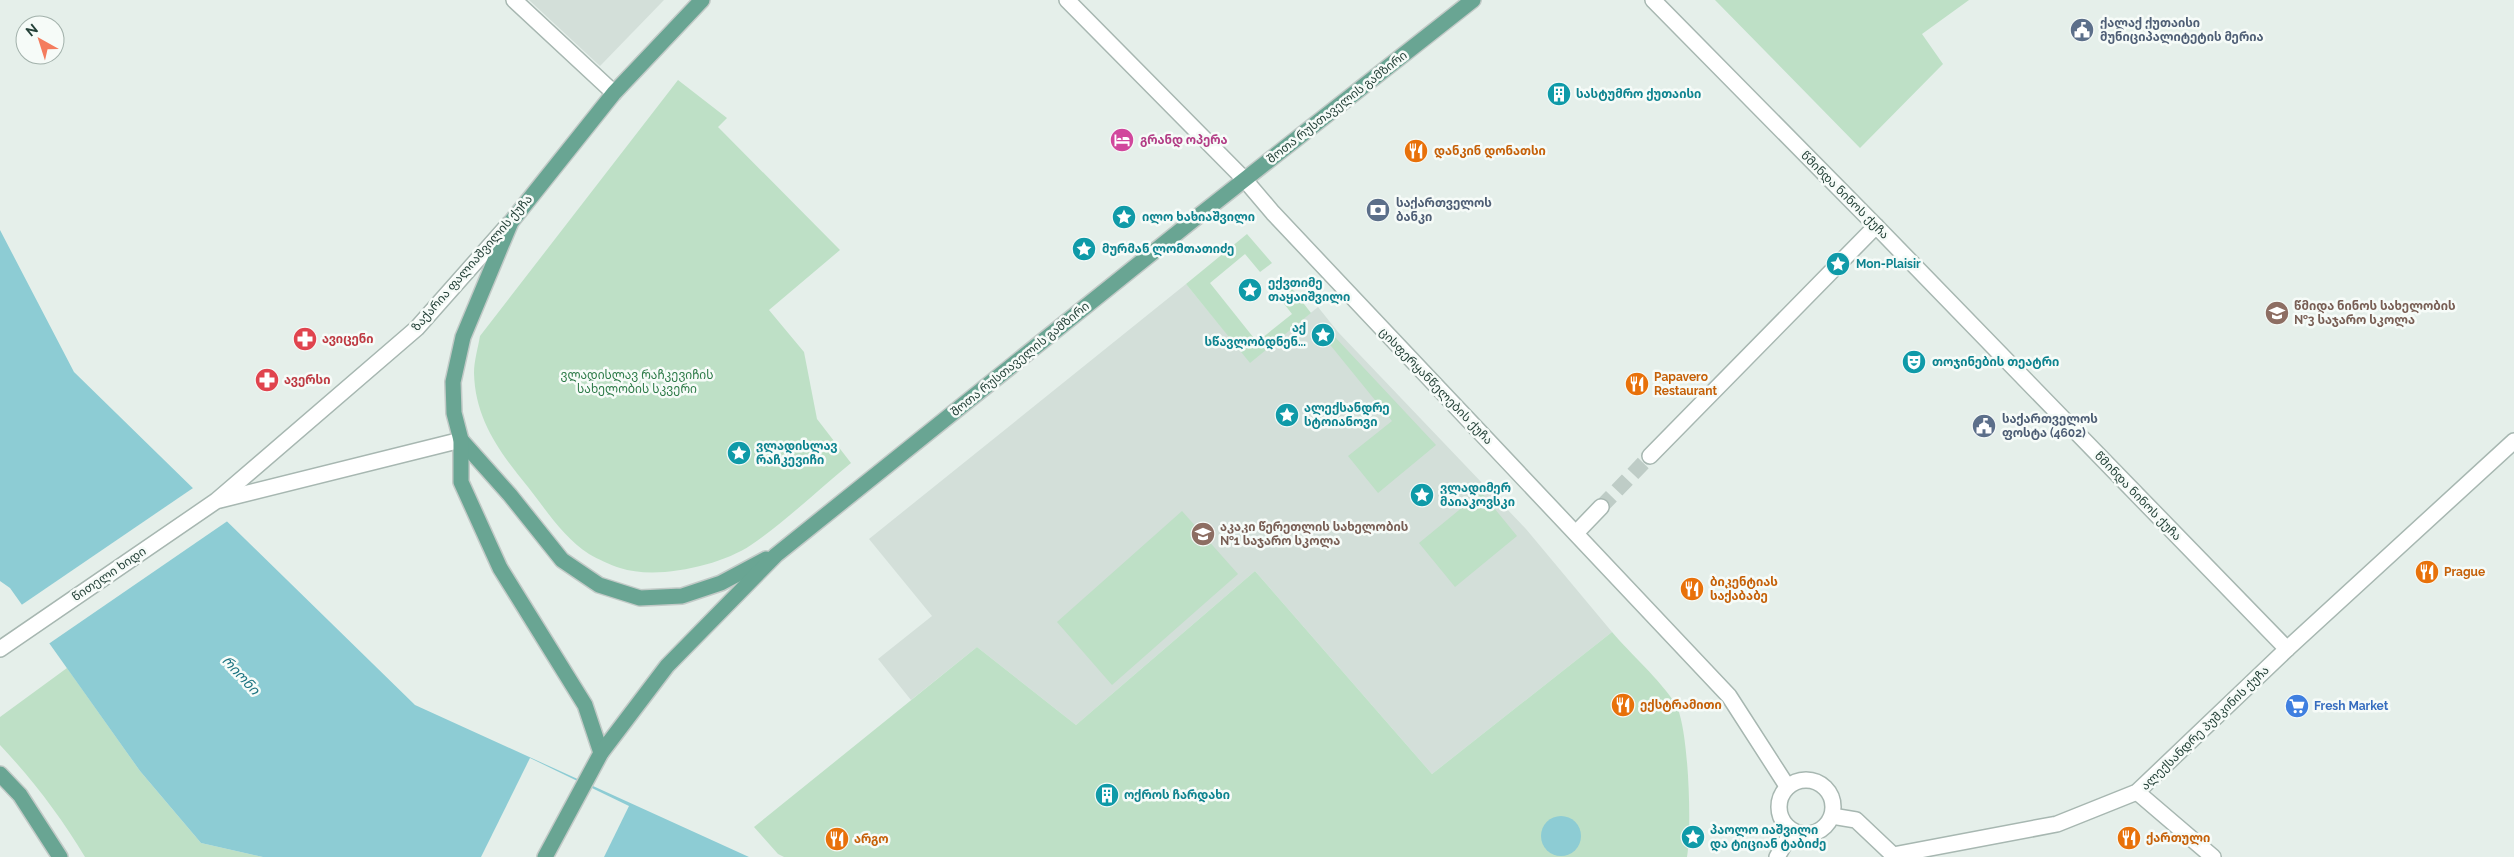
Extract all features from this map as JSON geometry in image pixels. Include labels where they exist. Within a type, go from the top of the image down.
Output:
[{"type":"main road","name":"ზაქარია ფალიაშვილის ქუჩა","points":[[511,222],[614,93],[702,0]]},
{"type":"main road","name":"შოთა რუსთაველის გამზირი","points":[[545,857],[582,784],[601,753],[667,666],[776,555],[1473,0]]},
{"type":"main road","points":[[511,222],[463,337],[453,382],[454,413],[461,440],[461,482],[500,568],[585,705],[601,753]]},
{"type":"main road","points":[[461,440],[510,495],[562,560],[599,585],[640,598],[682,596],[721,583],[776,555]]},
{"type":"main road","points":[[0,774],[20,796],[60,857]]},
{"type":"street","points":[[514,0],[614,93]]},
{"type":"street","name":"ცისფერყანწელების ქუჩა","points":[[1067,0],[1245,180],[1272,213],[1729,696],[1787,786]]},
{"type":"street","name":"წმინდა ნინოს ქუჩა","points":[[1653,0],[1876,226],[2287,650]]},
{"type":"street","name":"ზაქარია ფალიაშვილის ქუჩა","points":[[216,501],[417,328],[511,222]]},
{"type":"street","points":[[1650,456],[1876,226]]},
{"type":"street","points":[[216,501],[461,440]]},
{"type":"street","name":"ალექსანდრე პუშკინის ქუჩა","points":[[1832,816],[1856,820],[1893,856],[2057,824],[2137,792],[2287,650],[2514,441]]},
{"type":"street","name":"წითელი ხიდი","points":[[1,648],[216,501]]},
{"type":"street","points":[[1576,533],[1601,507]]},
{"type":"street","points":[[1808,779],[1821,784],[1831,795],[1832,816],[1822,829],[1813,833],[1804,834],[1792,831],[1780,817],[1778,805],[1781,795],[1787,786],[1793,782],[1808,779]]},
{"type":"street","points":[[2137,792],[2213,857]]},
{"type":"street","points":[[1777,857],[1792,831]]},
{"type":"shaded area","points":[[529,0],[664,0],[600,66]]},
{"type":"shaded area","name":"აკაკი წერეთლის სახელობის №1 საჯარო სკოლა","points":[[1186,284],[1250,362],[1318,307],[1338,332],[1526,529],[1612,632],[1432,774],[1255,571],[1076,725],[977,647],[911,700],[878,659],[932,616],[869,539]]},
{"type":"green space","points":[[1715,0],[1969,0],[1922,34],[1943,64],[1860,148]]},
{"type":"green space","name":"ვლადისლავ რაჩკევიჩის სახელობის სკვერი","points":[[678,80],[727,118],[718,127],[840,250],[769,310],[804,352],[817,419],[851,463],[777,526],[738,553],[705,565],[687,569],[669,572],[635,571],[620,568],[600,560],[589,554],[563,532],[508,461],[491,434],[484,420],[475,390],[474,368],[480,336]]},
{"type":"green space","points":[[1247,234],[1272,263],[1260,272],[1245,254],[1210,283],[1257,342],[1292,314],[1271,287],[1283,277],[1311,313],[1250,363],[1186,284]]},
{"type":"green space","points":[[1334,336],[1436,445],[1378,493],[1348,456],[1392,421],[1327,341]]},
{"type":"green space","points":[[1481,492],[1517,536],[1455,587],[1419,543]]},
{"type":"green space","points":[[1182,511],[1238,574],[1112,685],[1057,622]]},
{"type":"green space","points":[[1255,571],[1432,774],[1612,632],[1661,685],[1675,703],[1680,715],[1688,778],[1689,824],[1687,857],[784,857],[778,854],[754,827],[977,647],[1076,725]]},
{"type":"green space","points":[[67,668],[140,771],[201,843],[263,857],[85,857],[46,799],[0,745],[0,717]]},
{"type":"water","name":"რიონი","points":[[0,230],[74,372],[415,705],[749,857],[263,857],[201,843],[140,771],[10,588],[0,581]]},
{"type":"water","points":[[1561,816],[1575,822],[1581,836],[1575,850],[1561,856],[1547,850],[1541,836],[1547,822]]},
{"type":"pier","points":[[196,486],[229,520],[47,645],[20,606]]},
{"type":"pier","points":[[530,758],[629,806],[604,857],[481,857]]},
{"type":"tunnel","points":[[1601,507],[1650,456]]},
{"type":"place","name":"ქალაქ ქუთაისი მუნიციპალიტეტის მერია","points":[[2082,30]]},
{"type":"place","name":"სასტუმრო ქუთაისი","points":[[1559,94]]},
{"type":"place","name":"გრანდ ოპერა","points":[[1122,140]]},
{"type":"place","name":"დანკინ დონათსი","points":[[1416,151]]},
{"type":"place","name":"საქართველოს ბანკი","points":[[1378,210]]},
{"type":"place","name":"ილო ხახიაშვილი","points":[[1124,217]]},
{"type":"place","name":"მურმან ლომთათიძე","points":[[1084,249]]},
{"type":"place","name":"Mon-Plaisir","points":[[1838,264]]},
{"type":"place","name":"ექვთიმე თაყაიშვილი","points":[[1250,290]]},
{"type":"place","name":"წმიდა ნინოს სახელობის №3 საჯარო სკოლა","points":[[2277,313]]},
{"type":"place","name":"აქ სწავლობდნენ...","points":[[1323,335]]},
{"type":"place","name":"ავიცენი","points":[[305,339]]},
{"type":"place","name":"თოჯინების თეატრი","points":[[1914,362]]},
{"type":"place","name":"ავერსი","points":[[267,380]]},
{"type":"place","name":"Papavero Restaurant","points":[[1637,384]]},
{"type":"place","name":"ალექსანდრე სტოიანოვი","points":[[1287,415]]},
{"type":"place","name":"საქართველოს ფოსტა (4602)","points":[[1984,426]]},
{"type":"place","name":"ვლადისლავ რაჩკევიჩი","points":[[739,453]]},
{"type":"place","name":"ვლადიმერ მაიაკოვსკი","points":[[1422,495]]},
{"type":"place","name":"აკაკი წერეთლის სახელობის №1 საჯარო სკოლა","points":[[1203,534]]},
{"type":"place","name":"Prague","points":[[2427,572]]},
{"type":"place","name":"ბიკენტიას საქაბაბე","points":[[1692,589]]},
{"type":"place","name":"ექსტრამითი","points":[[1623,705]]},
{"type":"place","name":"Fresh Market","points":[[2297,706]]},
{"type":"place","name":"ოქროს ჩარდახი","points":[[1107,795]]},
{"type":"place","name":"პაოლო იაშვილი და ტიციან ტაბიძე","points":[[1693,837]]},
{"type":"place","name":"ქართული","points":[[2129,838]]},
{"type":"place","name":"არგო","points":[[837,839]]}]
